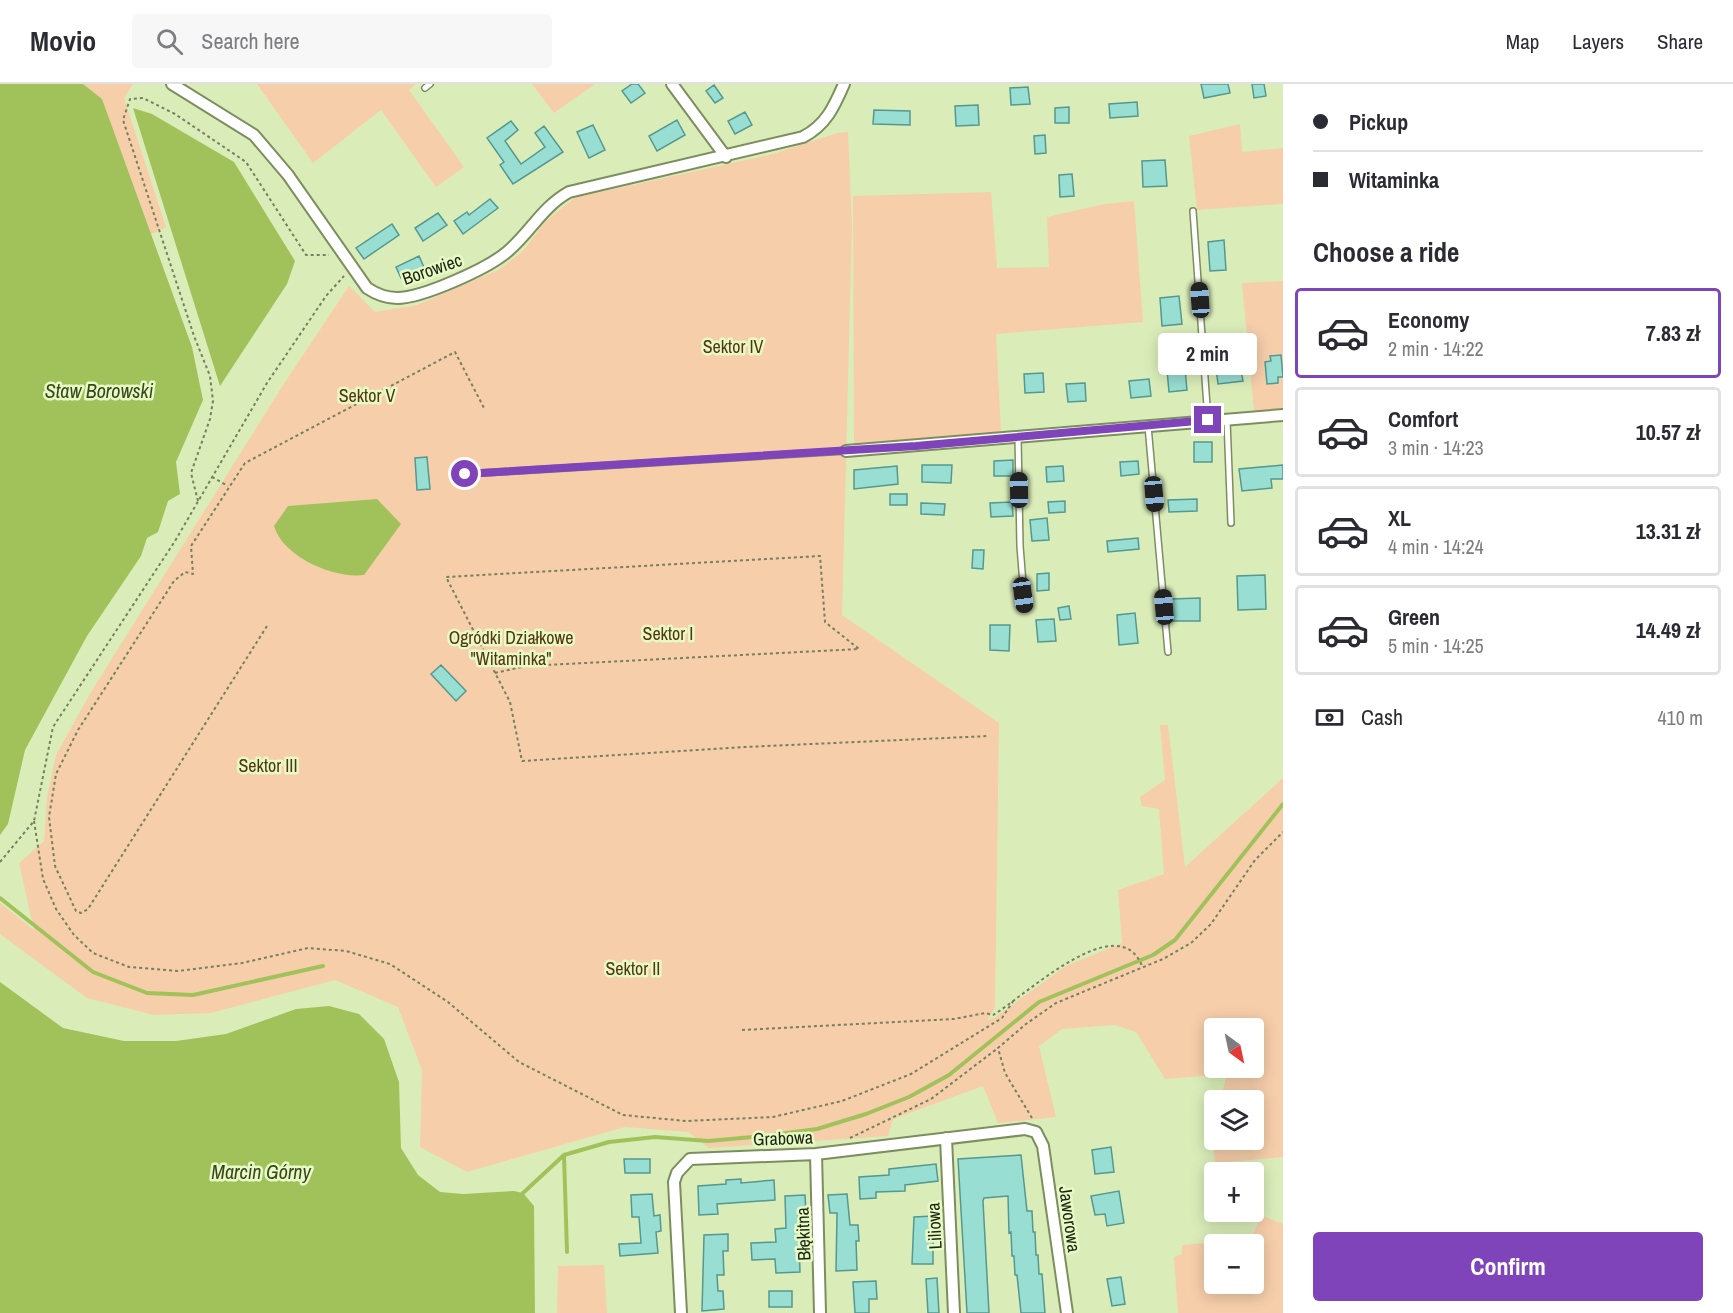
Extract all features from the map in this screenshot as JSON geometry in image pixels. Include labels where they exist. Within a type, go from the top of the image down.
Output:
[{"type":"street","name":"Borowiec","points":[[172,84],[254,135],[288,175],[367,288],[392,298],[410,296],[474,272],[495,261],[513,246],[547,207],[569,192],[798,139],[817,129],[832,111],[844,84]]},
{"type":"street","points":[[672,84],[726,157]]},
{"type":"street","points":[[846,451],[1283,415]]},
{"type":"street","name":"Grabowa","points":[[681,1313],[674,1182],[682,1165],[699,1157],[816,1154],[1025,1129],[1036,1132]]},
{"type":"street","name":"Jaworowa","points":[[1036,1132],[1043,1146],[1067,1313]]},
{"type":"street","name":"Liliowa","points":[[946,1138],[954,1313]]},
{"type":"street","name":"Błękitna","points":[[816,1154],[820,1313]]},
{"type":"lane","points":[[1193,211],[1208,420]]},
{"type":"lane","points":[[1227,419],[1231,523]]},
{"type":"lane","points":[[1148,426],[1168,652]]},
{"type":"lane","points":[[1018,438],[1020,546],[1025,609]]},
{"type":"lane","points":[[465,474],[846,451]]},
{"type":"path","points":[[198,501],[191,472],[210,419],[213,401],[210,376],[194,336],[123,120],[130,99],[143,98],[175,114],[246,162],[306,255],[344,255]]},
{"type":"path","points":[[352,267],[326,296],[267,383],[175,541],[52,727],[34,821],[43,879],[56,909],[74,935],[93,953],[129,967],[178,971],[242,963],[308,948],[346,951],[390,964],[448,1002],[519,1062],[623,1115],[686,1121],[773,1117],[842,1101],[911,1074],[1002,1018],[1014,1000]]},
{"type":"path","points":[[267,626],[88,909],[81,913],[76,911],[56,866],[49,817],[56,774],[78,730],[174,580],[185,572],[193,574],[191,546],[245,463],[455,352],[484,408]]},
{"type":"path","points":[[213,477],[228,486]]},
{"type":"path","points":[[495,673],[526,666],[859,649],[825,622],[820,556],[446,577],[495,673],[510,702],[522,761],[745,747],[989,736]]},
{"type":"path","points":[[0,862],[34,821]]},
{"type":"path","points":[[848,1139],[931,1100],[1026,1024],[1056,1004],[1163,959],[1191,943],[1211,924],[1255,860],[1283,832]]},
{"type":"path","points":[[742,1030],[954,1019],[985,1013],[993,1015],[1092,950],[1116,944],[1127,947],[1138,956],[1142,966]]},
{"type":"path","points":[[998,1048],[1005,1073],[1033,1121],[1036,1132]]},
{"type":"green space","points":[[83,84],[133,84],[124,98],[166,227],[150,235],[102,100]]},
{"type":"green space","points":[[257,84],[416,84],[409,90],[464,167],[436,187],[381,110],[313,163]]},
{"type":"green space","points":[[532,84],[595,84],[554,113]]},
{"type":"green space","points":[[1240,124],[1242,152],[1283,148],[1283,204],[1197,210],[1189,136]]},
{"type":"green space","name":"Ogródki Działkowe \"Witaminka\"","points":[[848,132],[852,226],[842,615],[999,723],[995,1008],[987,1020],[994,1018],[1066,966],[1122,943],[1118,890],[1164,874],[1159,809],[1142,806],[1140,797],[1165,780],[1160,725],[1168,725],[1185,867],[1283,778],[1283,1157],[1215,1162],[1214,1150],[1264,1150],[1264,1090],[1223,1090],[1226,1078],[1264,1078],[1264,1018],[1204,1018],[1204,1076],[1165,1079],[1136,1032],[1115,1025],[1062,1029],[1039,1046],[1056,1117],[998,1123],[983,1086],[893,1119],[888,1136],[709,1148],[688,1132],[625,1127],[467,1172],[420,1147],[422,1070],[398,1007],[335,980],[211,1013],[154,1015],[87,998],[0,934],[0,903],[34,930],[19,863],[44,841],[47,797],[56,755],[91,692],[285,382],[349,286],[375,312],[417,305],[498,270],[522,252],[545,222],[574,198],[773,154],[837,133]]},
{"type":"green space","points":[[991,192],[997,268],[1049,267],[1047,217],[1105,204],[1134,201],[1143,322],[996,334],[1001,432],[854,446],[853,196]]},
{"type":"green space","points":[[1283,281],[1283,409],[1254,411],[1242,283]]},
{"type":"green space","points":[[1264,1216],[1283,1224],[1283,1313],[1178,1313],[1174,1257],[1182,1254],[1182,1245],[1204,1243],[1204,1294],[1264,1294],[1264,1234],[1253,1234],[1258,1222],[1264,1222]]},
{"type":"green space","points":[[604,1265],[607,1313],[557,1313],[558,1266]]},
{"type":"water","name":"Staw Borowski","points":[[0,84],[83,84],[102,99],[192,347],[203,400],[176,462],[180,494],[168,501],[158,532],[147,538],[141,556],[87,636],[25,750],[8,824],[0,835]]},
{"type":"water","points":[[133,108],[152,114],[234,162],[295,261],[287,284],[220,386]]},
{"type":"water","points":[[377,499],[401,524],[364,575],[339,573],[311,564],[288,547],[279,537],[274,526],[288,506]]},
{"type":"water","name":"Marcin Górny","points":[[0,982],[63,1028],[124,1041],[176,1041],[226,1034],[296,1009],[329,1006],[359,1014],[384,1039],[399,1082],[401,1148],[418,1175],[440,1192],[463,1194],[514,1191],[523,1193],[534,1206],[535,1313],[0,1313]]},
{"type":"building","points":[[632,84],[638,84],[645,93],[631,103],[622,91]]},
{"type":"building","points":[[1201,84],[1228,84],[1230,93],[1204,98]]},
{"type":"building","points":[[1252,84],[1264,84],[1266,96],[1254,98]]},
{"type":"building","points":[[714,85],[723,98],[715,103],[706,91]]},
{"type":"building","points":[[1028,87],[1030,104],[1011,105],[1010,88]]},
{"type":"building","points":[[1137,102],[1138,116],[1110,118],[1109,104]]},
{"type":"building","points":[[978,105],[979,125],[956,126],[955,106]]},
{"type":"building","points":[[1069,107],[1069,123],[1055,123],[1055,108]]},
{"type":"building","points":[[874,110],[910,111],[910,125],[873,124]]},
{"type":"building","points":[[745,112],[752,125],[735,134],[728,121]]},
{"type":"building","points":[[677,120],[685,135],[657,151],[649,136]]},
{"type":"building","points":[[511,121],[518,130],[505,141],[521,164],[545,147],[535,133],[544,126],[563,152],[513,184],[500,165],[504,162],[487,138]]},
{"type":"building","points":[[593,125],[605,150],[589,158],[577,132]]},
{"type":"building","points":[[1045,135],[1046,153],[1035,154],[1034,136]]},
{"type":"building","points":[[1165,160],[1167,186],[1143,187],[1142,161]]},
{"type":"building","points":[[1072,174],[1074,196],[1060,197],[1059,175]]},
{"type":"building","points":[[490,199],[498,208],[463,234],[454,221],[467,212],[469,215]]},
{"type":"building","points":[[438,213],[447,225],[423,241],[415,228]]},
{"type":"building","points":[[392,224],[399,235],[364,259],[356,248]]},
{"type":"building","points":[[1224,240],[1226,270],[1210,271],[1208,242]]},
{"type":"building","points":[[419,256],[427,274],[413,280],[410,274],[401,278],[396,267]]},
{"type":"building","points":[[1179,296],[1182,324],[1162,326],[1160,298]]},
{"type":"building","points":[[1281,355],[1283,377],[1278,377],[1278,383],[1267,384],[1265,362],[1271,361],[1270,356]]},
{"type":"building","points":[[1240,364],[1243,381],[1218,384],[1216,368]]},
{"type":"building","points":[[1185,369],[1187,390],[1169,392],[1167,370]]},
{"type":"building","points":[[1043,373],[1044,392],[1025,393],[1024,374]]},
{"type":"building","points":[[1149,379],[1151,396],[1131,398],[1129,381]]},
{"type":"building","points":[[1085,383],[1086,401],[1068,402],[1066,384]]},
{"type":"building","points":[[1194,442],[1212,442],[1212,462],[1194,462]]},
{"type":"building","points":[[427,457],[430,489],[417,490],[415,458]]},
{"type":"building","points":[[1013,460],[1013,476],[994,476],[994,461]]},
{"type":"building","points":[[1138,461],[1139,474],[1121,476],[1120,462]]},
{"type":"building","points":[[922,465],[952,465],[951,483],[922,482]]},
{"type":"building","points":[[1283,465],[1283,479],[1271,479],[1272,488],[1242,491],[1239,469]]},
{"type":"building","points":[[897,466],[898,484],[854,489],[854,470]]},
{"type":"building","points":[[1063,466],[1064,481],[1047,482],[1046,467]]},
{"type":"building","points":[[890,494],[907,494],[907,505],[890,505]]},
{"type":"building","points":[[1197,499],[1197,511],[1169,512],[1168,500]]},
{"type":"building","points":[[1065,501],[1065,512],[1049,513],[1048,502]]},
{"type":"building","points":[[1012,502],[1013,516],[991,517],[990,503]]},
{"type":"building","points":[[921,503],[945,504],[944,515],[921,514]]},
{"type":"building","points":[[1047,518],[1049,540],[1032,541],[1030,520]]},
{"type":"building","points":[[1138,538],[1139,549],[1108,552],[1107,541]]},
{"type":"building","points":[[973,550],[984,550],[983,569],[972,568]]},
{"type":"building","points":[[1049,573],[1049,590],[1037,591],[1037,574]]},
{"type":"building","points":[[1265,575],[1266,609],[1238,610],[1237,576]]},
{"type":"building","points":[[1200,598],[1200,621],[1171,621],[1171,599]]},
{"type":"building","points":[[1069,606],[1071,619],[1060,620],[1058,608]]},
{"type":"building","points":[[1135,613],[1138,643],[1119,645],[1117,615]]},
{"type":"building","points":[[1054,619],[1056,641],[1038,642],[1036,620]]},
{"type":"building","points":[[990,625],[1010,625],[1009,651],[990,650]]},
{"type":"building","points":[[441,665],[466,691],[456,701],[431,674]]},
{"type":"building","points":[[1111,1147],[1114,1172],[1095,1174],[1092,1150]]},
{"type":"building","points":[[1021,1155],[1027,1211],[1032,1211],[1039,1274],[1042,1274],[1045,1313],[1021,1313],[1014,1256],[1012,1256],[1011,1232],[1009,1233],[1008,1196],[984,1198],[989,1313],[967,1313],[958,1159]]},
{"type":"building","points":[[624,1159],[650,1159],[650,1173],[625,1173]]},
{"type":"building","points":[[936,1164],[938,1181],[905,1185],[905,1191],[876,1192],[876,1198],[860,1199],[859,1177],[889,1175],[889,1169]]},
{"type":"building","points":[[741,1179],[741,1183],[774,1180],[775,1200],[717,1204],[718,1214],[699,1215],[698,1186],[726,1184],[726,1180]]},
{"type":"building","points":[[1119,1191],[1124,1223],[1107,1226],[1105,1214],[1095,1215],[1091,1196]]},
{"type":"building","points":[[652,1194],[654,1216],[660,1215],[661,1231],[656,1232],[658,1253],[620,1256],[619,1244],[641,1243],[639,1217],[632,1217],[631,1195]]},
{"type":"building","points":[[847,1194],[850,1225],[858,1225],[857,1270],[836,1271],[837,1213],[830,1213],[828,1195]]},
{"type":"building","points":[[805,1195],[806,1212],[798,1213],[800,1272],[776,1273],[775,1259],[752,1260],[751,1243],[776,1242],[775,1229],[786,1228],[785,1196]]},
{"type":"building","points":[[933,1216],[933,1264],[912,1264],[914,1217]]},
{"type":"building","points":[[728,1234],[728,1251],[723,1251],[724,1275],[717,1275],[718,1291],[723,1291],[724,1309],[702,1311],[704,1235]]},
{"type":"building","points":[[1121,1277],[1125,1304],[1112,1306],[1107,1279]]},
{"type":"building","points":[[937,1278],[939,1313],[928,1313],[926,1279]]},
{"type":"building","points":[[876,1281],[877,1299],[869,1299],[869,1313],[855,1313],[853,1282]]},
{"type":"building","points":[[769,1291],[792,1291],[792,1307],[769,1307]]},
{"type":"waterway","points":[[523,1193],[564,1155],[609,1142],[655,1137],[708,1141],[817,1129],[866,1114],[909,1097],[949,1075],[1039,1002],[1153,955],[1175,940],[1283,804]]},
{"type":"waterway","points":[[0,898],[93,972],[147,993],[193,995],[323,966]]},
{"type":"waterway","points":[[564,1155],[567,1252]]},
{"type":"route","points":[[465,474],[916,446],[1208,420]]},
{"type":"park label","name":"Sektor IV","points":[[733,346]]},
{"type":"park label","name":"Sektor V","points":[[367,395]]},
{"type":"park label","name":"Sektor I","points":[[668,633]]},
{"type":"park label","name":"Sektor III","points":[[268,765]]},
{"type":"park label","name":"Sektor II","points":[[633,968]]}]
